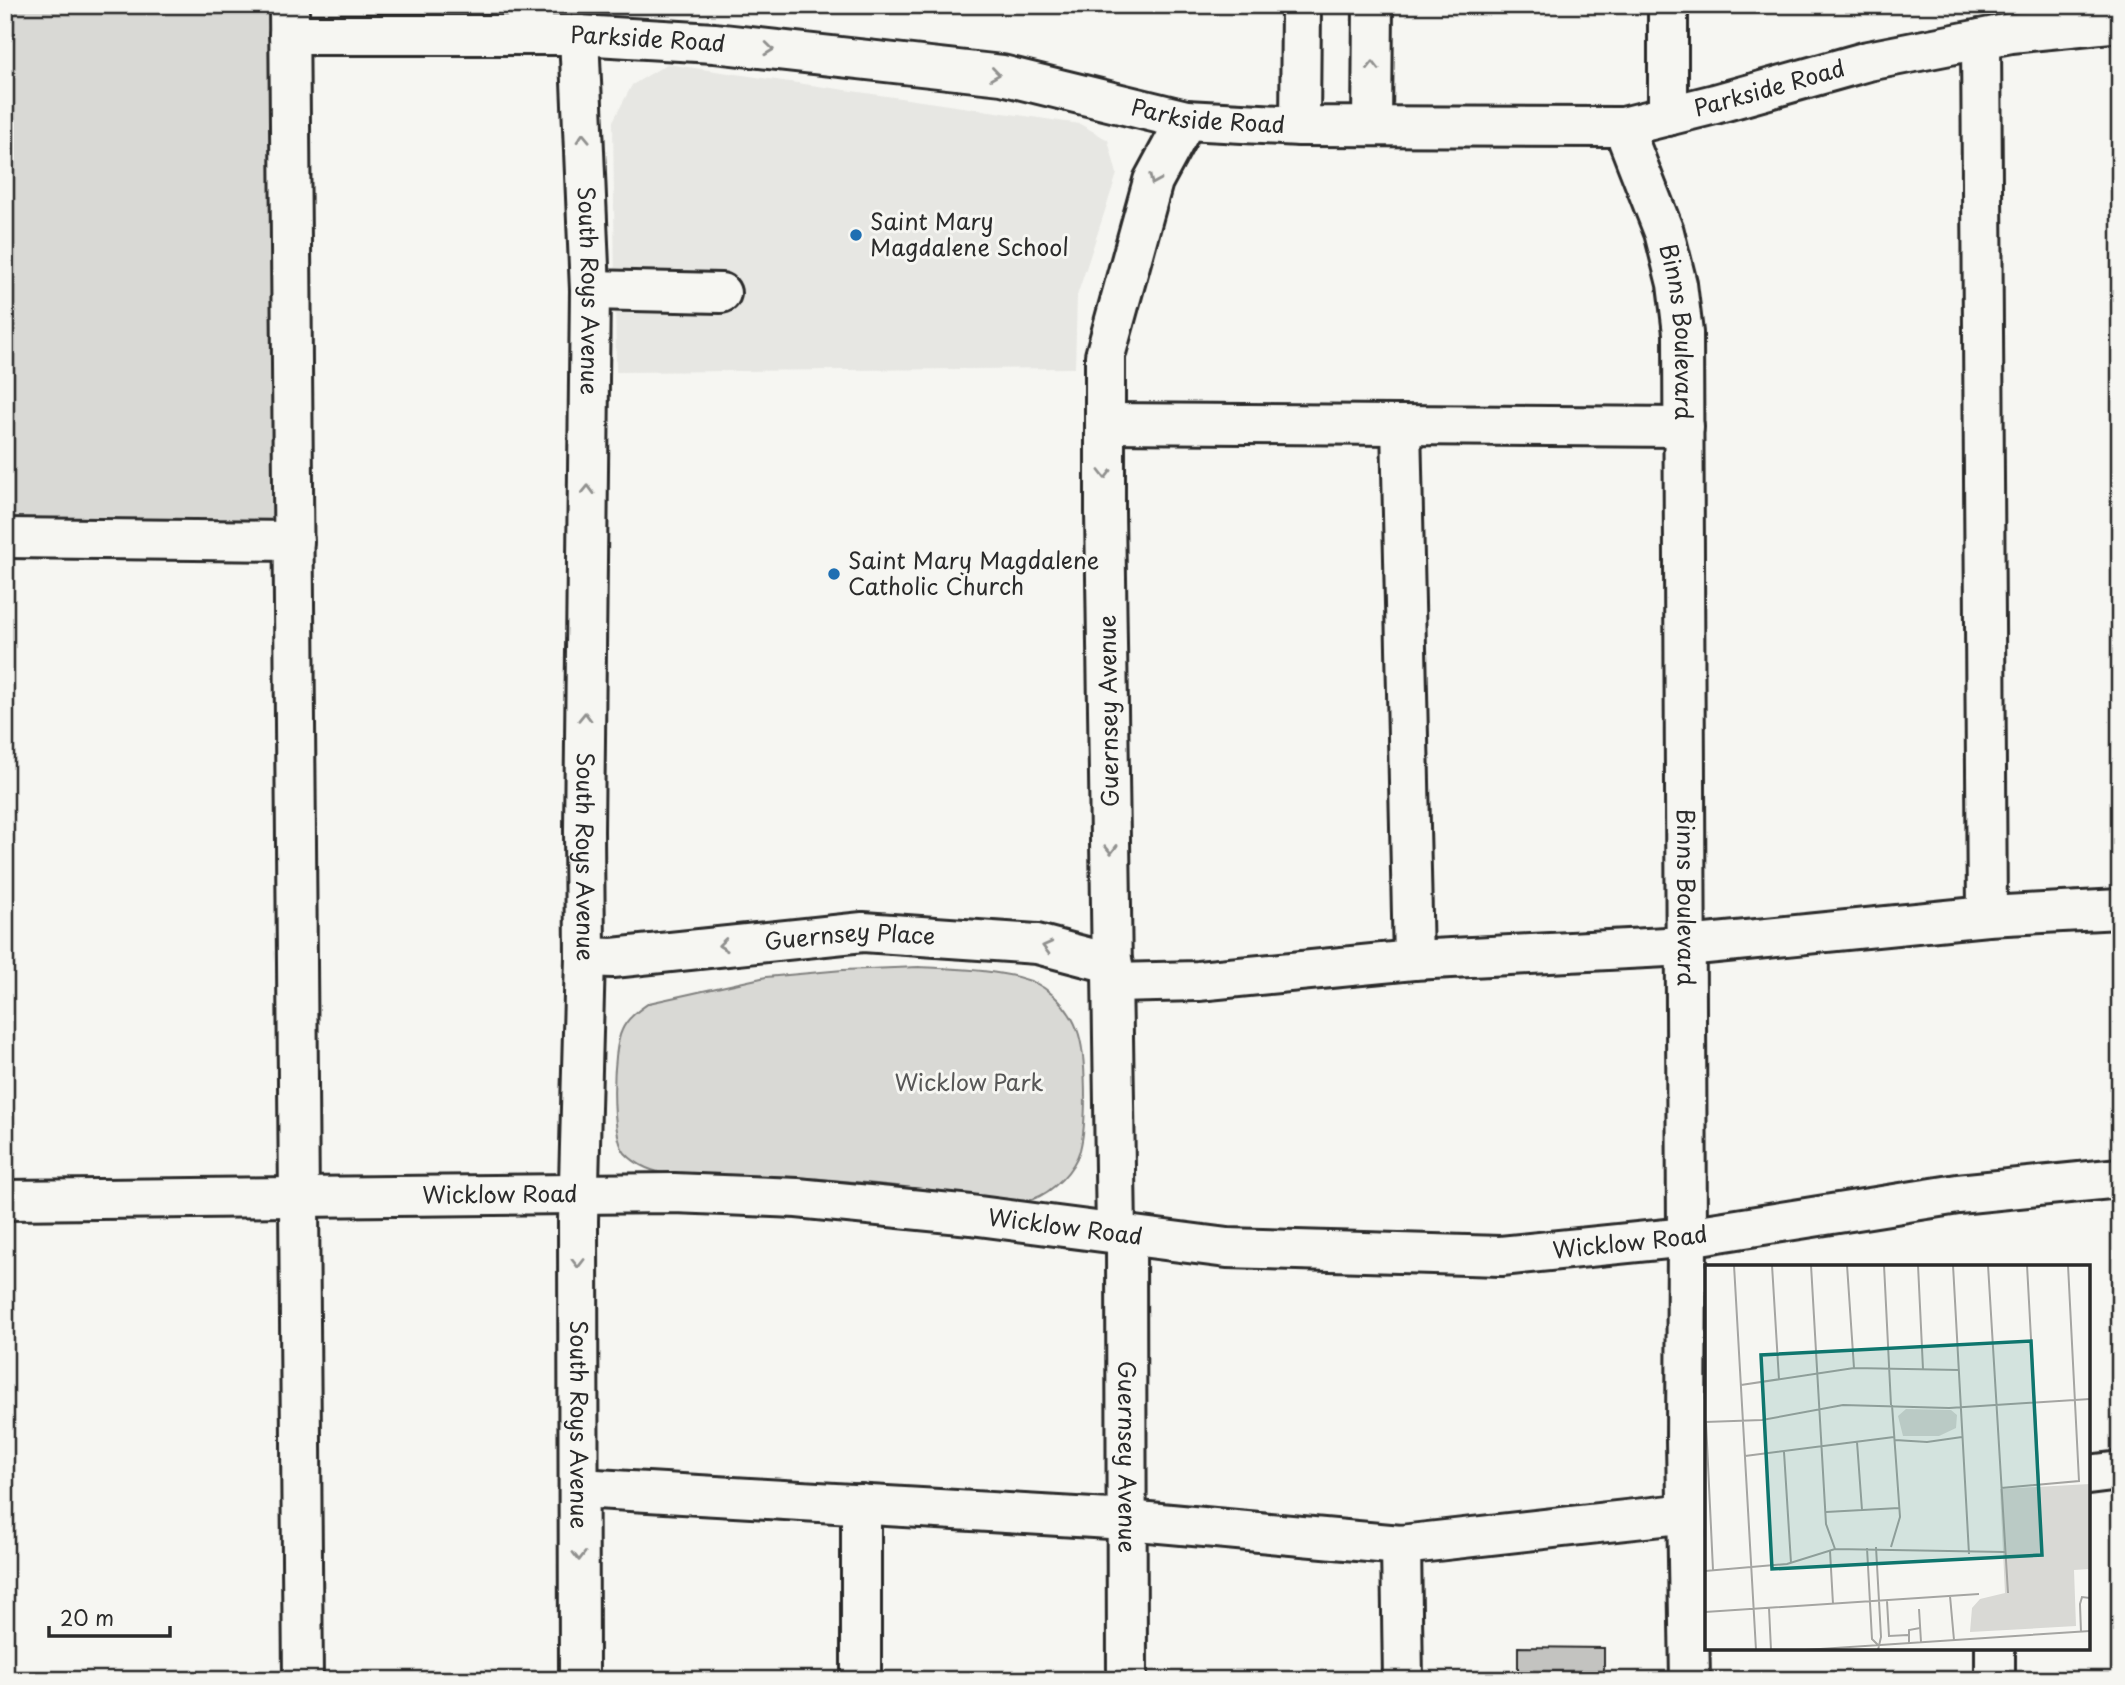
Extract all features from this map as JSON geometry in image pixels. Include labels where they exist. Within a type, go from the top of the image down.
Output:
[{"type":"street","points":[[1300,126],[1301,5]]},
{"type":"street","points":[[1373,5],[1373,126]]},
{"type":"street","points":[[1668,5],[1668,116]]},
{"type":"street","points":[[289,20],[303,1680]]},
{"type":"street","name":"Parkside Road","points":[[289,20],[714,43],[1002,75],[1186,120],[1300,126],[1623,127],[1868,61],[2011,33],[2120,22]]},
{"type":"street","name":"South Roys Avenue","points":[[579,35],[590,290],[585,957],[580,1195],[579,1680]]},
{"type":"street","points":[[1981,39],[1987,916]]},
{"type":"street","name":"Guernsey Avenue","points":[[1127,1680],[1127,1520],[1113,974],[1105,356],[1153,181],[1186,120]]},
{"type":"street","name":"Binns Boulevard","points":[[1623,127],[1664,232],[1677,284],[1683,333],[1687,1237],[1697,1512],[1690,1680]]},
{"type":"street","points":[[590,290],[721,293]]},
{"type":"street","points":[[1105,423],[1684,427]]},
{"type":"street","points":[[1401,425],[1413,960]]},
{"type":"street","points":[[5,538],[294,541]]},
{"type":"street","name":"Guernsey Place","points":[[585,957],[613,958],[863,932],[1037,944],[1113,974],[1198,981],[1413,960],[1686,946],[1987,916],[2120,909]]},
{"type":"street","name":"Wicklow Road","points":[[5,1200],[674,1193],[797,1198],[971,1215],[1227,1248],[1501,1256],[1687,1237],[1958,1194],[2120,1178]]},
{"type":"street","points":[[2090,1475],[2120,1471]]},
{"type":"street","points":[[579,1488],[1127,1520],[1401,1545],[1697,1512]]},
{"type":"street","points":[[861,1504],[861,1680]]},
{"type":"street","points":[[1401,1545],[1403,1680]]},
{"type":"street","points":[[1995,1650],[1995,1680]]},
{"type":"shaded area","name":"Saint Mary Magdalene School","points":[[667,64],[1080,124],[1108,140],[1117,174],[1077,296],[1075,368],[616,372],[613,121],[632,85]]},
{"type":"green space","points":[[5,5],[305,5],[303,534],[5,536]]},
{"type":"green space","name":"Wicklow Park","points":[[919,967],[984,971],[1018,977],[1044,988],[1064,1006],[1071,1017],[1077,1029],[1083,1055],[1085,1106],[1080,1150],[1062,1179],[1041,1196],[1010,1201],[822,1179],[674,1175],[648,1168],[625,1153],[620,1144],[615,1112],[616,1055],[624,1026],[649,1003],[766,977]]},
{"type":"building","points":[[1518,1647],[1604,1648],[1604,1680],[1518,1680]]},
{"type":"place","name":"Saint Mary Magdalene School","points":[[856,235]]},
{"type":"place","name":"Saint Mary Magdalene Catholic Church","points":[[834,574]]}]
